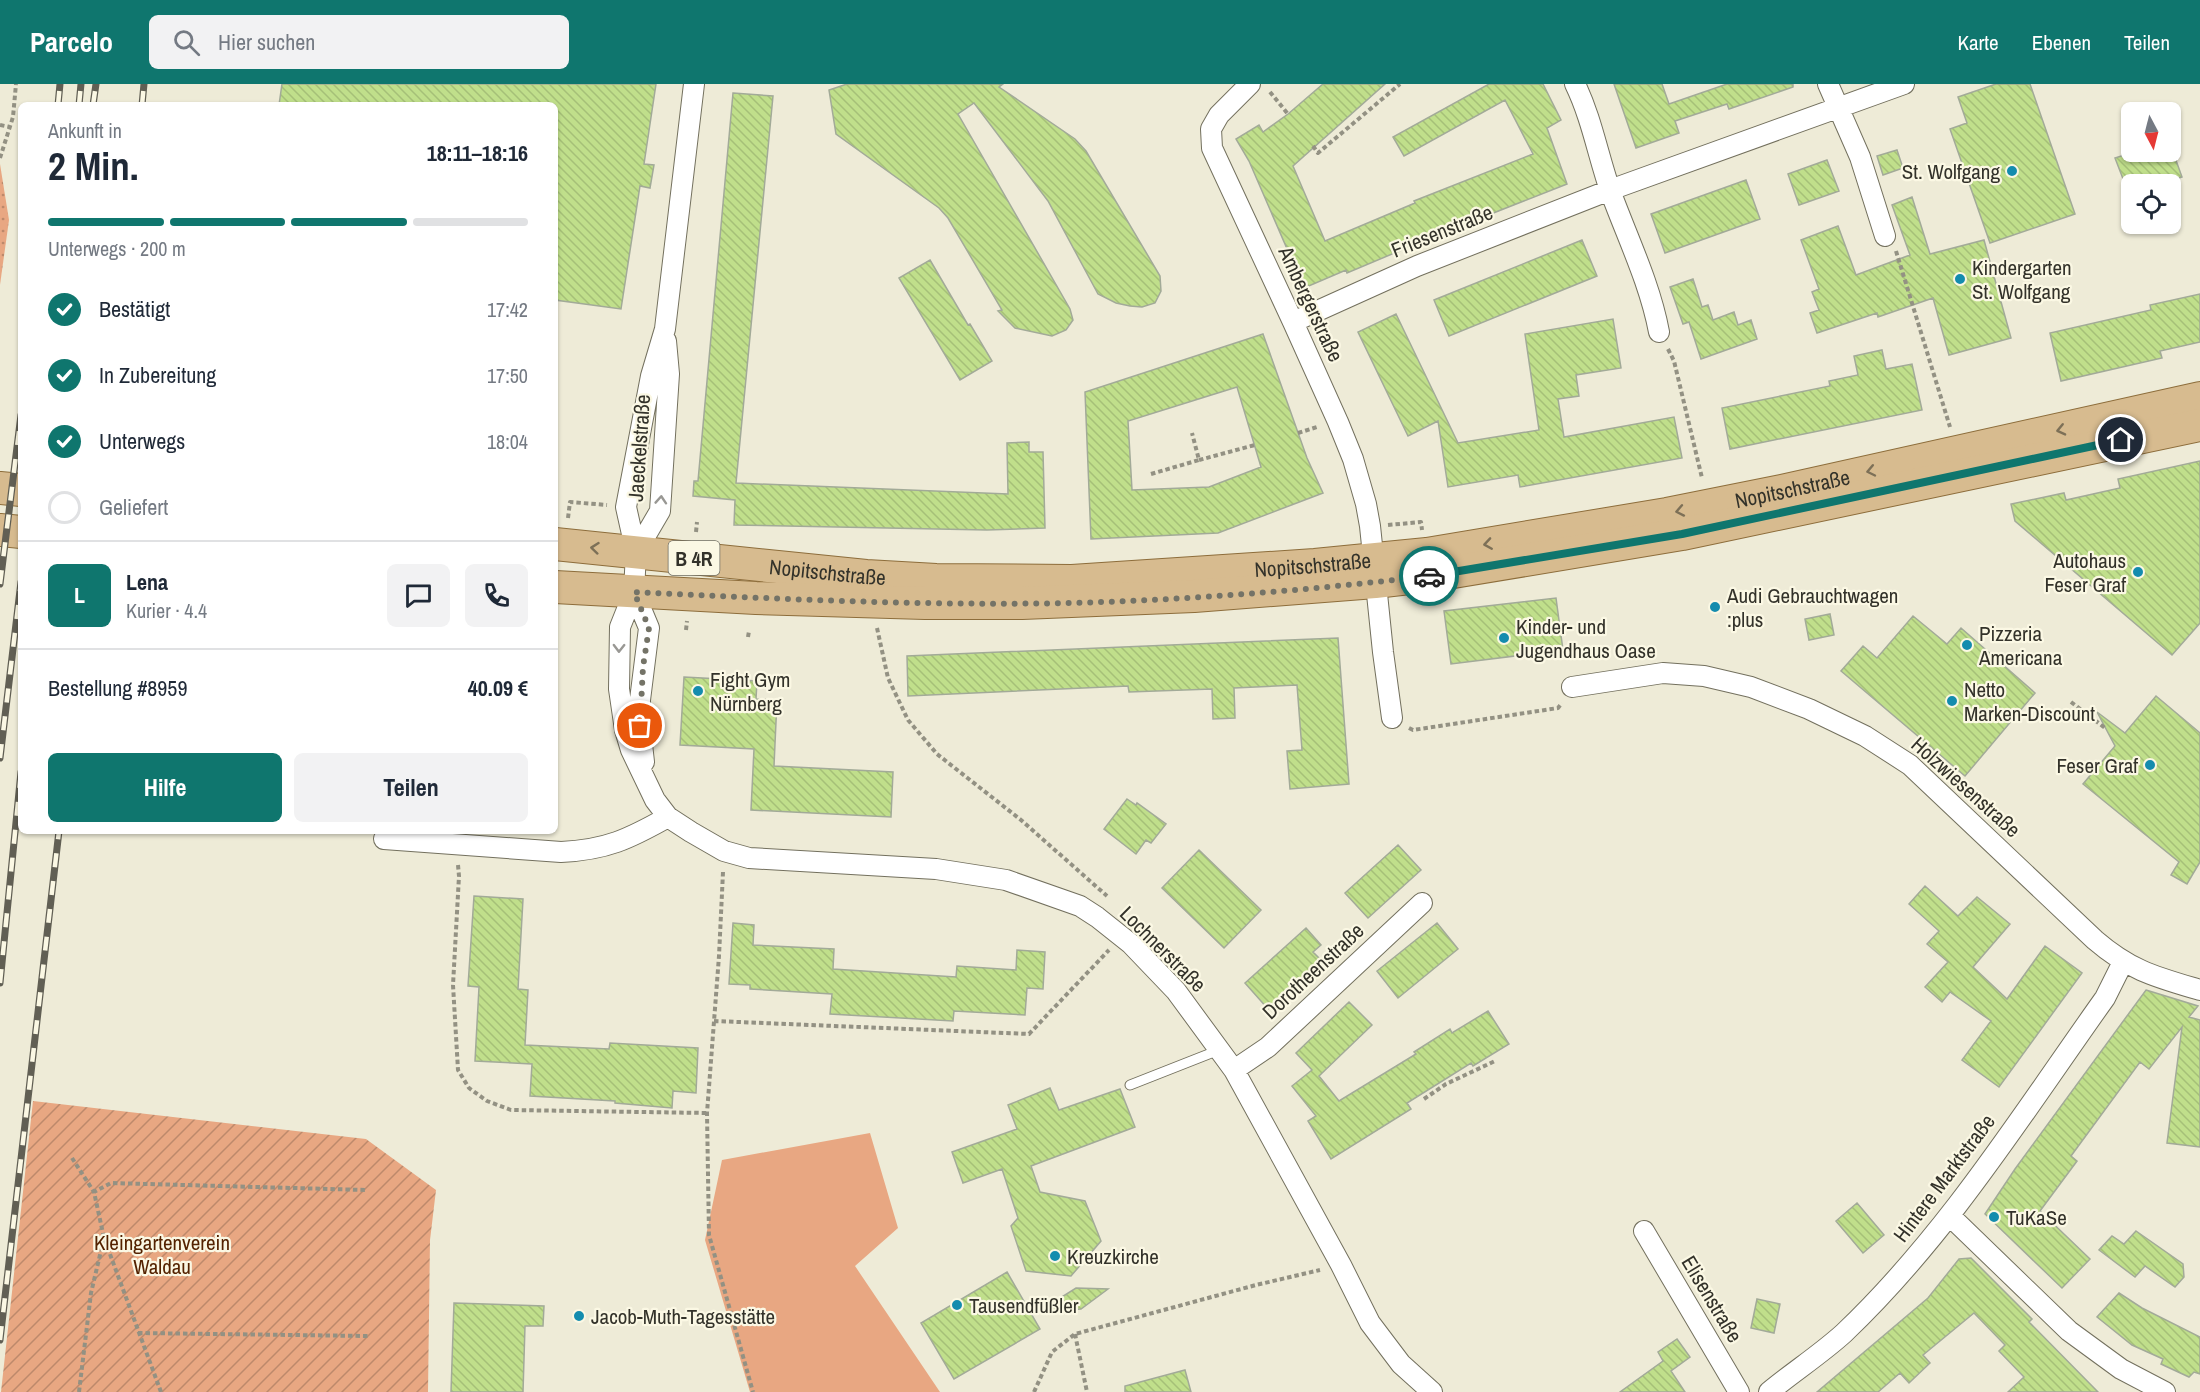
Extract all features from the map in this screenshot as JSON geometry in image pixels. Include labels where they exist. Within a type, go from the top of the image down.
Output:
[{"type":"main road","name":"Nopitschstraße","points":[[558,587],[843,601],[1022,603],[1194,596],[1374,571],[1443,551],[1712,505],[2200,398]]},
{"type":"main road","name":"Nopitschstraße","points":[[562,531],[636,552],[866,576],[968,581],[1470,569],[1682,534],[2200,425]]},
{"type":"main road","points":[[0,488],[18,490]]},
{"type":"main road","points":[[0,530],[18,532]]},
{"type":"street","name":"Jaeckelstraße","points":[[636,552],[626,507],[651,376],[665,329],[694,84]]},
{"type":"street","name":"Ambergerstraße","points":[[1250,84],[1219,115],[1212,129],[1212,148],[1293,322],[1349,450],[1366,504],[1374,571]]},
{"type":"street","points":[[1575,84],[1594,130],[1610,190],[1654,306],[1659,332]]},
{"type":"street","points":[[1828,84],[1860,157],[1885,236]]},
{"type":"street","name":"Friesenstraße","points":[[1293,322],[1417,266],[1610,190],[1904,84]]},
{"type":"street","name":"Jaeckelstraße","points":[[636,552],[660,512],[669,374],[665,329]]},
{"type":"street","name":"Lochnerstraße","points":[[636,552],[634,592],[620,627],[619,689],[625,730],[631,750],[654,800],[668,817],[724,851],[749,858],[936,869],[1006,880],[1080,906],[1097,917],[1121,936],[1176,991],[1234,1070],[1341,1265],[1370,1323],[1401,1364],[1432,1392]]},
{"type":"street","points":[[1374,571],[1392,718]]},
{"type":"street","name":"Lochnerstraße","points":[[634,592],[649,628],[640,700],[640,726],[647,782]]},
{"type":"street","name":"Holzwiesenstraße","points":[[1572,687],[1663,673],[1704,676],[1780,696],[1865,736],[1910,765],[2095,940],[2123,962],[2141,972],[2200,990]]},
{"type":"street","points":[[384,839],[561,852],[588,851],[638,834],[668,817]]},
{"type":"street","name":"Dorotheenstraße","points":[[1234,1070],[1268,1047],[1422,903]]},
{"type":"street","name":"Hintere Marktstraße","points":[[1769,1392],[1843,1334],[1900,1275],[1950,1216],[2105,998],[2123,962]]},
{"type":"street","points":[[1950,1216],[2069,1331],[2121,1369],[2165,1392]]},
{"type":"street","name":"Elisenstraße","points":[[1644,1231],[1739,1392]]},
{"type":"lane","points":[[1130,1085],[1219,1050]]},
{"type":"path","points":[[0,158],[10,127],[16,84]]},
{"type":"path","points":[[1264,84],[1288,114]]},
{"type":"path","points":[[1313,146],[1318,153],[1400,84]]},
{"type":"path","points":[[0,125],[10,127]]},
{"type":"path","points":[[1885,236],[1898,253],[1951,428]]},
{"type":"path","points":[[1659,332],[1674,361],[1702,478]]},
{"type":"path","points":[[1192,433],[1199,460]]},
{"type":"path","points":[[1151,474],[1254,445]]},
{"type":"path","points":[[562,531],[570,502]]},
{"type":"path","points":[[696,532],[697,522]]},
{"type":"path","points":[[1370,526],[1421,522]]},
{"type":"path","points":[[686,630],[687,620]]},
{"type":"path","points":[[877,627],[888,678],[908,720],[937,754],[1021,820],[1111,900],[1097,917]]},
{"type":"path","points":[[748,631],[748,637]]},
{"type":"path","points":[[1392,718],[1413,730],[1558,708],[1572,687]]},
{"type":"path","points":[[2071,702],[2105,728]]},
{"type":"path","points":[[456,845],[459,876],[453,985],[458,1070],[468,1088],[487,1101],[511,1110],[707,1113]]},
{"type":"path","points":[[724,851],[707,1113],[709,1235],[753,1392]]},
{"type":"path","points":[[714,1021],[1029,1034],[1121,936]]},
{"type":"path","points":[[1424,1099],[1446,1084],[1495,1061]]},
{"type":"path","points":[[72,1158],[94,1192],[104,1238],[161,1392]]},
{"type":"path","points":[[94,1192],[111,1183],[366,1190]]},
{"type":"path","points":[[79,1392],[92,1293],[104,1238]]},
{"type":"path","points":[[1034,1392],[1052,1352],[1075,1334],[1256,1285],[1341,1265]]},
{"type":"path","points":[[138,1333],[369,1336]]},
{"type":"path","points":[[1075,1334],[1088,1392]]},
{"type":"green space","points":[[0,164],[9,220],[0,285]]},
{"type":"green space","name":"Kleingartenverein Waldau","points":[[33,1101],[366,1139],[436,1190],[430,1240],[428,1392],[1,1392]]},
{"type":"green space","points":[[870,1133],[898,1228],[855,1266],[940,1392],[750,1392],[705,1240],[722,1160]]},
{"type":"building","points":[[282,84],[656,84],[644,164],[654,165],[650,188],[640,186],[621,309],[558,300],[558,102],[279,102]]},
{"type":"building","points":[[847,84],[1003,84],[999,87],[1075,139],[1086,151],[1160,276],[1161,291],[1155,303],[1142,307],[1130,306],[1116,303],[1098,294],[1048,201],[974,103],[958,114],[1070,309],[1073,320],[1066,330],[1052,336],[1015,328],[998,311],[1002,310],[948,218],[939,208],[836,134],[829,90]]},
{"type":"building","points":[[1323,84],[1385,84],[1293,166],[1325,241],[1415,203],[1414,201],[1533,154],[1505,100],[1404,156],[1393,137],[1489,84],[1543,84],[1561,120],[1547,128],[1567,184],[1347,273],[1346,270],[1304,288],[1249,161],[1236,139],[1259,125],[1263,132]]},
{"type":"building","points":[[1614,84],[1662,84],[1669,104],[1727,84],[1793,84],[1793,87],[1729,109],[1727,104],[1675,121],[1679,133],[1636,148]]},
{"type":"building","name":"St. Wolfgang","points":[[1996,84],[2030,84],[2075,214],[1990,243],[1950,129],[1967,123],[1958,97]]},
{"type":"building","points":[[733,93],[773,96],[736,483],[1008,494],[1007,443],[1029,442],[1029,452],[1043,452],[1045,528],[987,530],[734,525],[735,500],[693,496],[694,481],[698,481]]},
{"type":"building","points":[[1897,150],[1903,168],[1883,175],[1877,156]]},
{"type":"building","points":[[2121,156],[2121,162],[2177,162],[2181,174],[2121,174],[2115,158]]},
{"type":"building","points":[[1827,160],[1839,191],[1799,205],[1788,174]]},
{"type":"building","points":[[1746,180],[1760,219],[1665,253],[1651,214]]},
{"type":"building","points":[[1912,197],[1930,254],[1984,240],[2011,338],[1949,355],[1933,298],[1878,317],[1877,313],[1817,333],[1810,313],[1819,310],[1812,292],[1819,289],[1801,240],[1838,226],[1856,275],[1910,255],[1892,205]]},
{"type":"building","points":[[1582,240],[1597,276],[1449,336],[1434,300]]},
{"type":"building","points":[[930,260],[992,361],[960,380],[899,278]]},
{"type":"building","points":[[1693,279],[1702,307],[1708,305],[1713,320],[1734,312],[1738,325],[1751,320],[1757,339],[1701,359],[1689,322],[1683,324],[1670,287]]},
{"type":"building","points":[[2200,294],[2200,342],[2160,351],[2162,358],[2061,381],[2050,333],[2151,310],[2150,305]]},
{"type":"building","points":[[1396,314],[1458,443],[1539,430],[1525,334],[1613,319],[1621,368],[1576,375],[1579,396],[1558,399],[1564,437],[1674,417],[1682,458],[1520,487],[1518,475],[1448,487],[1438,421],[1408,436],[1358,332]]},
{"type":"building","points":[[1263,334],[1307,458],[1323,493],[1218,533],[1091,539],[1085,392]],"holes":[[[1237,387],[1261,467],[1209,487],[1132,490],[1128,421]]]},
{"type":"building","points":[[1882,350],[1886,369],[1912,364],[1922,410],[1730,449],[1722,408],[1830,386],[1829,381],[1858,375],[1854,356]]},
{"type":"building","name":"Autohaus Feser Graf","points":[[2200,461],[2200,623],[2172,655],[2015,521],[2011,504],[2064,493],[2066,500],[2120,488],[2118,479]]},
{"type":"building","name":"Kinder- und Jugendhaus Oase","points":[[1556,598],[1563,650],[1451,664],[1444,611]]},
{"type":"building","points":[[1830,614],[1834,635],[1809,640],[1805,619]]},
{"type":"building","name":"Netto Marken-Discount","points":[[1913,616],[1947,644],[1961,628],[2035,693],[1965,776],[1841,671],[1863,646],[1877,658]]},
{"type":"building","points":[[1338,638],[1349,784],[1290,789],[1287,751],[1302,750],[1297,685],[1234,688],[1235,718],[1213,719],[1212,689],[1129,692],[1128,686],[908,696],[907,656]]},
{"type":"building","points":[[684,677],[757,681],[756,699],[777,700],[774,766],[893,772],[891,817],[751,810],[754,749],[680,745]]},
{"type":"building","name":"Feser Graf","points":[[2156,696],[2200,733],[2200,862],[2187,884],[2171,875],[2179,862],[2083,784],[2115,746],[2097,712],[2125,733]]},
{"type":"building","points":[[1127,799],[1136,805],[1137,803],[1166,824],[1151,843],[1146,840],[1136,854],[1104,829]]},
{"type":"building","points":[[1398,845],[1421,870],[1368,918],[1345,893]]},
{"type":"building","points":[[1199,850],[1261,910],[1224,948],[1162,888]]},
{"type":"building","points":[[1925,886],[1958,916],[1977,897],[2010,924],[1973,967],[2007,999],[2045,946],[2082,973],[1999,1087],[1962,1060],[1991,1021],[1950,992],[1942,1002],[1925,987],[1948,962],[1927,944],[1939,931],[1909,904]]},
{"type":"building","points":[[474,896],[523,899],[518,989],[528,990],[525,1045],[609,1049],[610,1043],[698,1048],[696,1093],[673,1091],[672,1108],[615,1103],[615,1101],[530,1096],[532,1064],[475,1061],[479,987],[468,986]]},
{"type":"building","points":[[733,923],[754,925],[753,945],[834,949],[833,969],[956,977],[957,966],[1016,970],[1017,950],[1045,952],[1043,989],[1027,988],[1025,1015],[954,1011],[953,1021],[830,1014],[832,994],[750,989],[750,985],[729,984]]},
{"type":"building","points":[[1437,923],[1458,949],[1398,998],[1377,971]]},
{"type":"building","points":[[1306,928],[1321,945],[1313,952],[1321,960],[1268,1009],[1245,983]]},
{"type":"building","points":[[2146,990],[2198,1006],[2189,1017],[2200,1020],[2200,1147],[2167,1143],[2182,1027],[2149,1069],[2140,1062],[2071,1156],[2077,1161],[2040,1211],[2090,1259],[2062,1288],[1985,1214],[2015,1169]]},
{"type":"building","points":[[1349,1002],[1372,1025],[1319,1076],[1339,1101],[1416,1054],[1414,1052],[1450,1029],[1452,1033],[1488,1011],[1509,1044],[1473,1066],[1471,1063],[1407,1103],[1411,1109],[1331,1159],[1308,1121],[1316,1116],[1292,1086],[1312,1070],[1296,1053]]},
{"type":"building","points":[[1050,1088],[1059,1110],[1120,1089],[1135,1127],[1031,1166],[1040,1192],[1085,1201],[1101,1241],[1071,1276],[1026,1271],[1011,1226],[1018,1218],[1002,1169],[963,1183],[952,1152],[1017,1129],[1008,1105]]},
{"type":"building","points":[[1857,1203],[1884,1235],[1863,1253],[1836,1221]]},
{"type":"building","points":[[2136,1231],[2183,1264],[2184,1277],[2175,1287],[2145,1266],[2135,1277],[2099,1250],[2112,1236],[2124,1244]]},
{"type":"building","points":[[1971,1258],[2032,1319],[2029,1322],[2098,1392],[2008,1392],[2024,1377],[1999,1351],[2005,1345],[1974,1313],[1923,1355],[1930,1363],[1909,1383],[1900,1373],[1878,1392],[1817,1392],[1928,1298],[1959,1259]]},
{"type":"building","points":[[1007,1272],[1040,1329],[954,1379],[921,1323]]},
{"type":"building","points":[[1076,1288],[1108,1289],[1081,1309],[1038,1312]]},
{"type":"building","points":[[2119,1293],[2142,1308],[2200,1337],[2200,1374],[2194,1372],[2189,1377],[2161,1364],[2163,1359],[2132,1345],[2097,1317]]},
{"type":"building","points":[[1757,1299],[1780,1304],[1774,1333],[1751,1328]]},
{"type":"building","points":[[454,1303],[544,1306],[543,1326],[525,1326],[523,1392],[451,1392]]},
{"type":"building","points":[[1677,1339],[1690,1357],[1671,1371],[1685,1392],[1620,1392],[1663,1361],[1658,1352]]},
{"type":"building","points":[[1185,1370],[1191,1392],[1125,1392],[1125,1386]]},
{"type":"railway","points":[[58,102],[60,84]]},
{"type":"railway","points":[[79,102],[81,84]]},
{"type":"railway","points":[[93,102],[96,84]]},
{"type":"railway","points":[[142,102],[144,84]]},
{"type":"railway","points":[[0,584],[18,439]]},
{"type":"railway","points":[[0,758],[18,607]]},
{"type":"railway","points":[[0,983],[18,802]]},
{"type":"railway","points":[[0,1340],[59,834]]},
{"type":"way so far","points":[[640,726],[643,667],[649,628],[634,592],[925,603],[1072,603],[1256,592],[1429,576]]},
{"type":"place","name":"St. Wolfgang","points":[[2012,171]]},
{"type":"place","name":"Kindergarten St. Wolfgang","points":[[1960,279]]},
{"type":"place","name":"Autohaus Feser Graf","points":[[2138,572]]},
{"type":"place","name":"Audi Gebrauchtwagen :plus","points":[[1715,607]]},
{"type":"place","name":"Kinder- und Jugendhaus Oase","points":[[1504,638]]},
{"type":"place","name":"Pizzeria Americana","points":[[1967,645]]},
{"type":"place","name":"Fight Gym Nürnberg","points":[[698,691]]},
{"type":"place","name":"Netto Marken-Discount","points":[[1952,701]]},
{"type":"place","name":"Feser Graf","points":[[2150,765]]},
{"type":"place","name":"TuKaSe","points":[[1994,1217]]},
{"type":"place","name":"Kreuzkirche","points":[[1055,1256]]},
{"type":"place","name":"Tausendfüßler","points":[[957,1305]]},
{"type":"place","name":"Jacob-Muth-Tagesstätte","points":[[579,1316]]},
{"type":"route","points":[[1429,576],[1682,534],[2121,440]]}]
